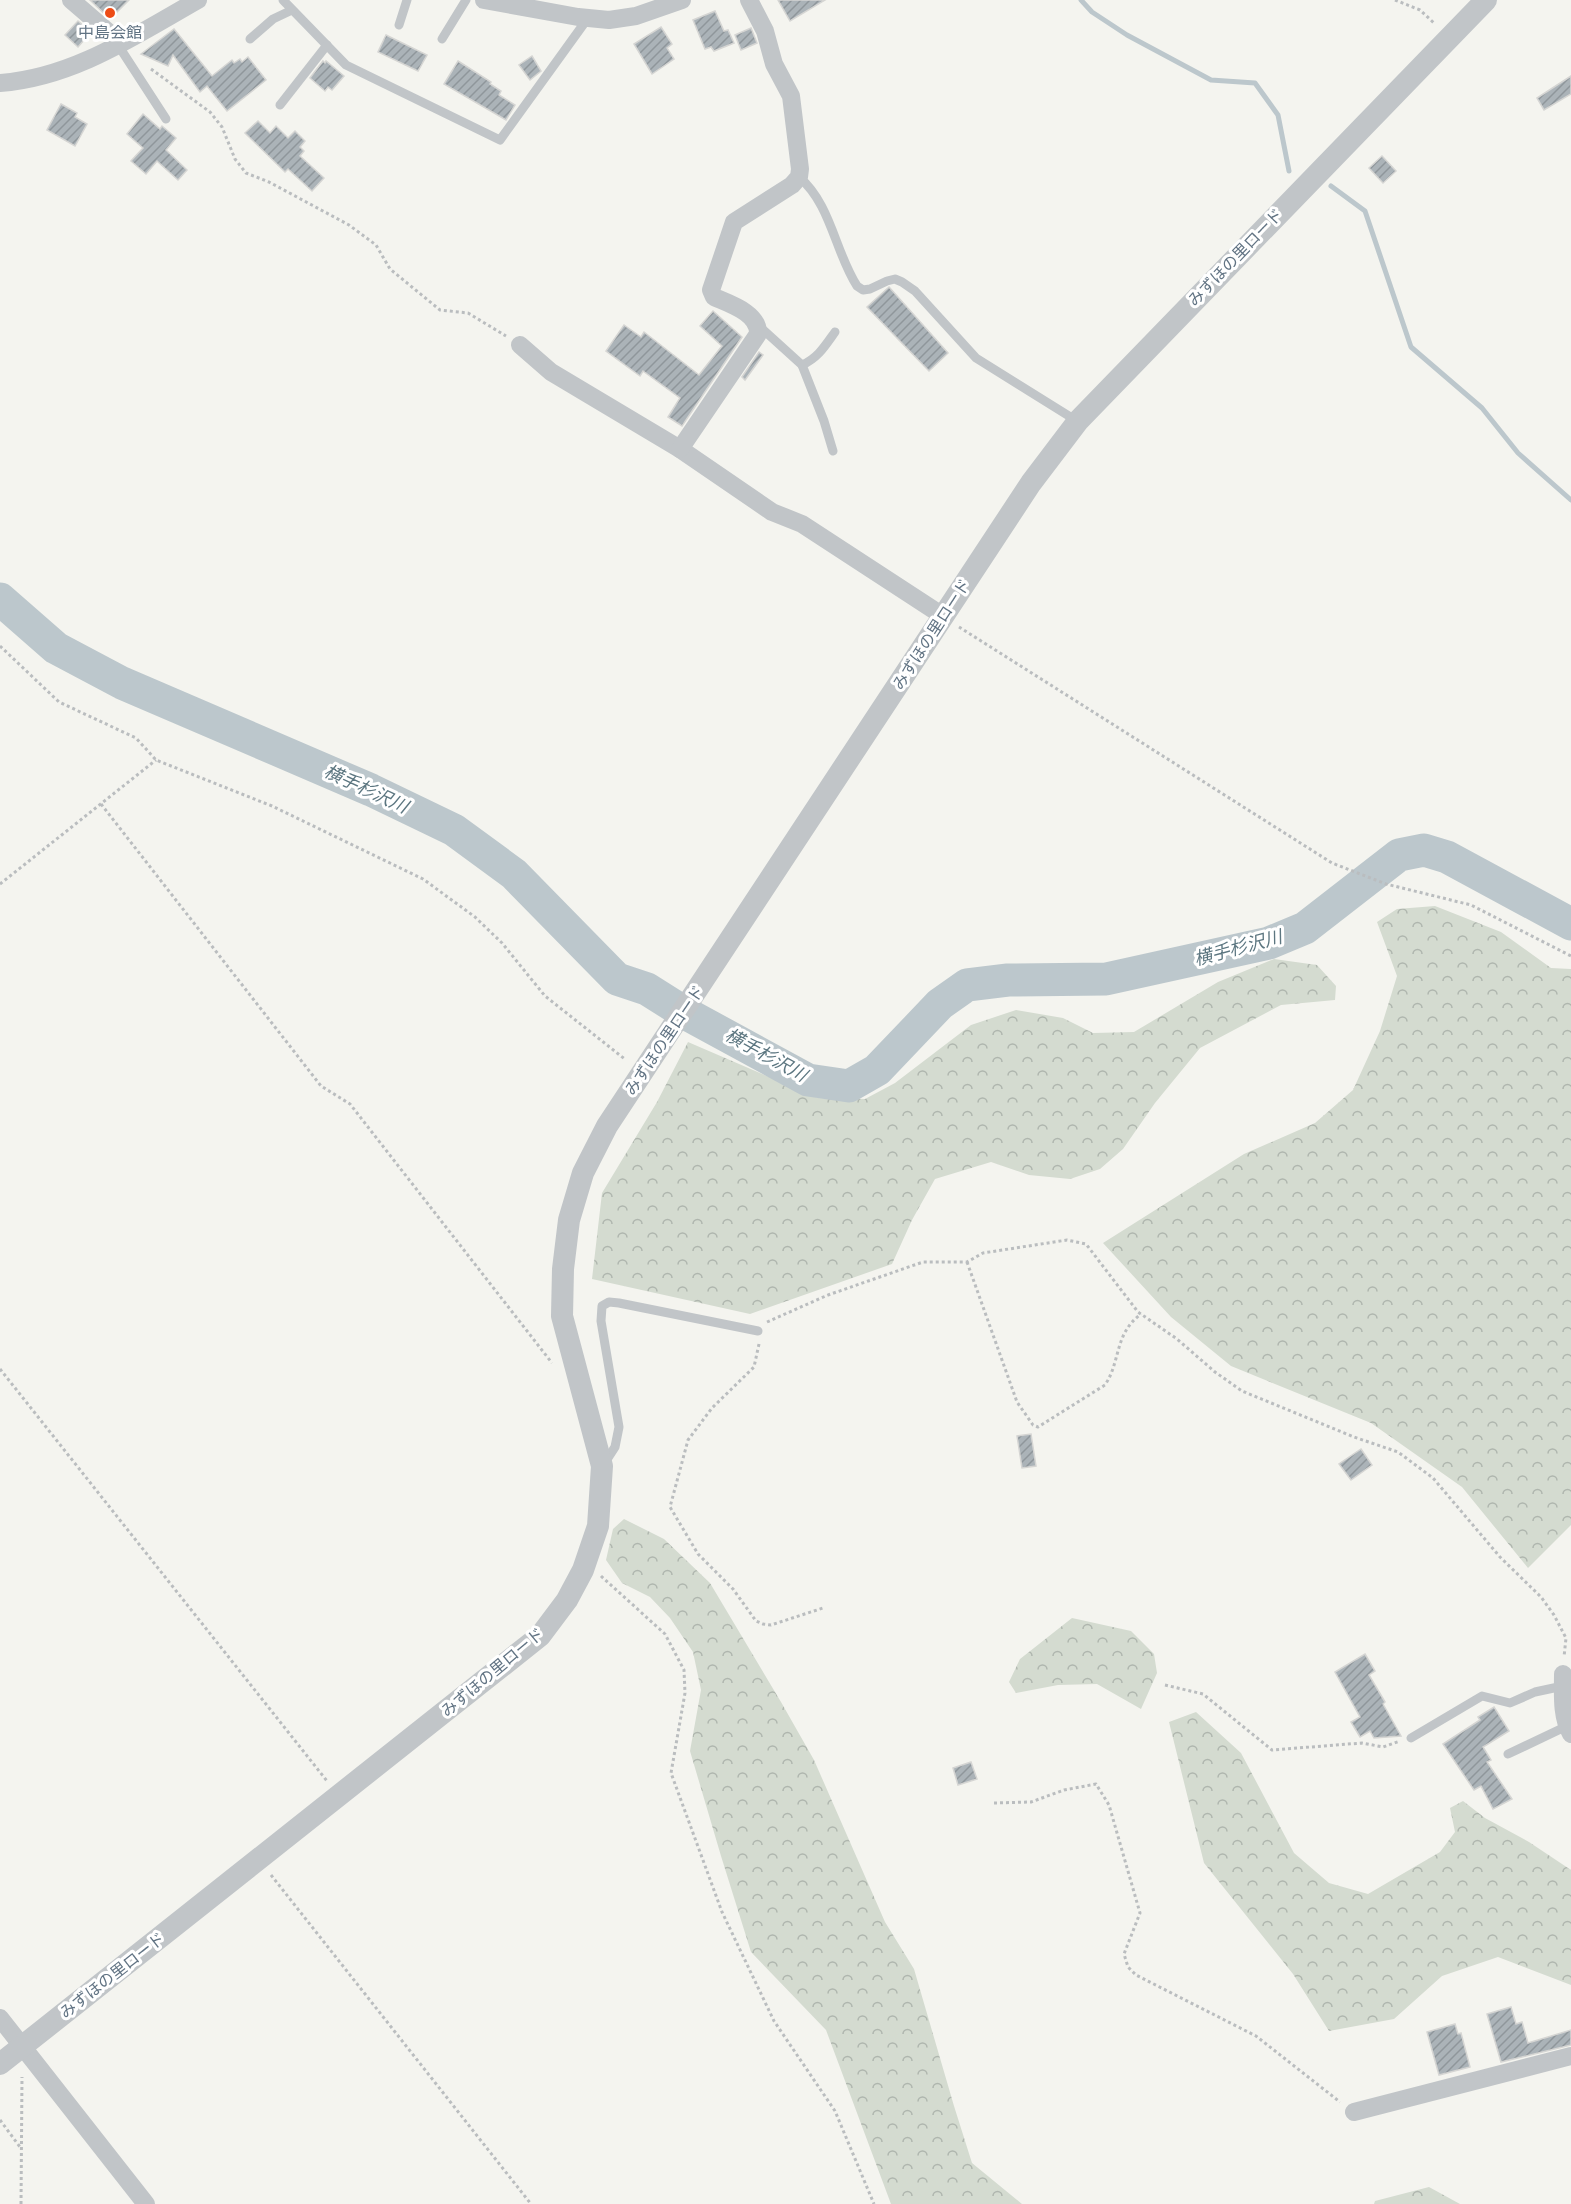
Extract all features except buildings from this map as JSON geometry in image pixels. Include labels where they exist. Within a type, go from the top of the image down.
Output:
[{"type":"street","points":[[71,0],[120,44]]},
{"type":"street","points":[[0,82],[24,81],[84,62],[198,0]]},
{"type":"street","points":[[484,0],[609,20],[636,16],[682,0]]},
{"type":"street","points":[[680,449],[758,334],[759,326],[753,318],[714,297],[711,290],[734,222],[792,186],[799,177],[801,169],[791,96],[774,64],[765,31],[749,0]]},
{"type":"street","name":"みずほの里ロード","points":[[0,2064],[540,1636],[567,1600],[583,1570],[598,1526],[602,1466],[562,1316],[564,1269],[569,1220],[583,1173],[608,1125],[1031,483],[1078,421],[1486,0]]},
{"type":"street","points":[[520,345],[551,372],[680,449],[772,512],[802,525],[943,616]]},
{"type":"street","points":[[1563,1680],[1570,1727]]},
{"type":"street","points":[[0,2018],[146,2204]]},
{"type":"street","points":[[1354,2112],[1571,2056]]},
{"type":"lane","points":[[283,0],[346,65],[500,140],[588,18]]},
{"type":"lane","points":[[399,25],[407,0]]},
{"type":"lane","points":[[442,39],[466,0]]},
{"type":"lane","points":[[250,39],[273,19],[292,9]]},
{"type":"lane","points":[[120,44],[166,119]]},
{"type":"lane","points":[[280,105],[327,45]]},
{"type":"lane","points":[[799,177],[810,186],[819,201],[856,286],[863,290],[887,280],[895,279],[902,282],[915,291],[976,358],[1078,421]]},
{"type":"lane","points":[[759,326],[802,365],[833,451]]},
{"type":"lane","points":[[802,365],[812,360],[835,332]]},
{"type":"lane","points":[[602,1466],[615,1447],[620,1426],[601,1321],[602,1306],[609,1302],[620,1303],[758,1331]]},
{"type":"lane","points":[[1411,1738],[1482,1696],[1510,1703],[1563,1680]]},
{"type":"lane","points":[[1508,1754],[1570,1727]]},
{"type":"path","points":[[1395,0],[1420,10],[1449,38]]},
{"type":"path","points":[[146,65],[210,111],[222,127],[235,159],[246,173],[269,182],[349,225],[376,245],[390,269],[440,310],[468,313],[520,345]]},
{"type":"path","points":[[943,616],[1332,863],[1386,884],[1471,905],[1571,956]]},
{"type":"path","points":[[0,646],[59,702],[136,738],[156,760],[272,806],[423,879],[476,917],[502,944],[545,996],[647,1064]]},
{"type":"path","points":[[0,884],[156,760]]},
{"type":"path","points":[[101,804],[321,1086],[350,1104],[558,1370]]},
{"type":"path","points":[[823,1608],[771,1625],[756,1621],[733,1589],[698,1554],[670,1507],[688,1440],[712,1408],[754,1367],[759,1348],[758,1326],[828,1295],[923,1262],[967,1262],[983,1253],[1067,1240],[1086,1245],[1141,1314],[1177,1339],[1215,1372],[1242,1391],[1354,1437],[1398,1452],[1433,1478],[1500,1557],[1540,1597],[1554,1615],[1566,1638],[1563,1680]]},
{"type":"path","points":[[967,1262],[1017,1402],[1033,1425],[1038,1427],[1105,1385],[1110,1377],[1122,1336],[1129,1324],[1141,1314]]},
{"type":"path","points":[[0,1369],[339,1796]]},
{"type":"path","points":[[583,1570],[598,1574],[613,1585],[665,1634],[684,1670],[685,1693],[671,1773],[722,1912],[774,2021],[835,2111],[874,2204]]},
{"type":"path","points":[[1165,1685],[1203,1694],[1272,1750],[1362,1743],[1383,1747],[1411,1738]]},
{"type":"path","points":[[994,1803],[1031,1802],[1064,1790],[1096,1784],[1109,1805],[1140,1913],[1124,1954],[1128,1967],[1136,1975],[1257,2036],[1354,2112]]},
{"type":"path","points":[[259,1859],[531,2204]]},
{"type":"path","points":[[21,2204],[22,2046]]},
{"type":"path","points":[[0,2120],[21,2149]]},
{"type":"green space","points":[[1435,906],[1501,932],[1551,968],[1571,969],[1571,1525],[1528,1568],[1462,1487],[1371,1423],[1231,1366],[1171,1317],[1103,1243],[1244,1154],[1315,1123],[1353,1090],[1380,1031],[1397,976],[1377,922],[1397,909]]},
{"type":"green space","points":[[1274,959],[1317,965],[1336,986],[1335,1000],[1281,1005],[1200,1048],[1155,1103],[1123,1149],[1100,1169],[1070,1179],[1029,1175],[991,1162],[935,1179],[912,1220],[892,1264],[750,1314],[592,1279],[602,1193],[657,1102],[688,1042],[818,1098],[865,1099],[895,1083],[971,1025],[1016,1010],[1063,1018],[1093,1033],[1134,1032],[1218,982]]},
{"type":"green space","points":[[624,1519],[664,1539],[710,1583],[781,1702],[814,1760],[885,1922],[914,1969],[972,2163],[1022,2204],[891,2204],[826,2030],[751,1952],[690,1751],[701,1690],[693,1652],[670,1618],[650,1597],[622,1583],[606,1560],[613,1529]]},
{"type":"green space","points":[[1072,1618],[1131,1631],[1154,1654],[1157,1673],[1141,1709],[1097,1684],[1058,1685],[1016,1693],[1009,1682],[1020,1659]]},
{"type":"green space","points":[[1196,1712],[1241,1753],[1294,1853],[1329,1883],[1368,1894],[1440,1852],[1455,1832],[1450,1808],[1463,1801],[1485,1818],[1529,1842],[1571,1870],[1571,1985],[1498,1957],[1442,1976],[1394,2019],[1329,2031],[1293,1974],[1204,1863],[1169,1722]]},
{"type":"green space","points":[[1429,2187],[1460,2204],[1374,2204],[1375,2201]]},
{"type":"waterway","points":[[1081,0],[1092,12],[1127,35],[1211,80],[1255,83],[1278,115],[1289,171]]},
{"type":"waterway","points":[[1331,186],[1365,211],[1411,347],[1482,408],[1518,453],[1571,500]]},
{"type":"waterway","name":"横手杉沢川","points":[[0,599],[56,648],[122,683],[371,790],[454,830],[514,874],[617,979],[647,989],[685,1013],[808,1080],[849,1086],[877,1070],[940,1004],[967,985],[1008,980],[1106,979],[1269,943],[1305,928],[1399,855],[1424,850],[1447,857],[1571,924]]},
{"type":"place","name":"中島会館","points":[[110,13]]}]
